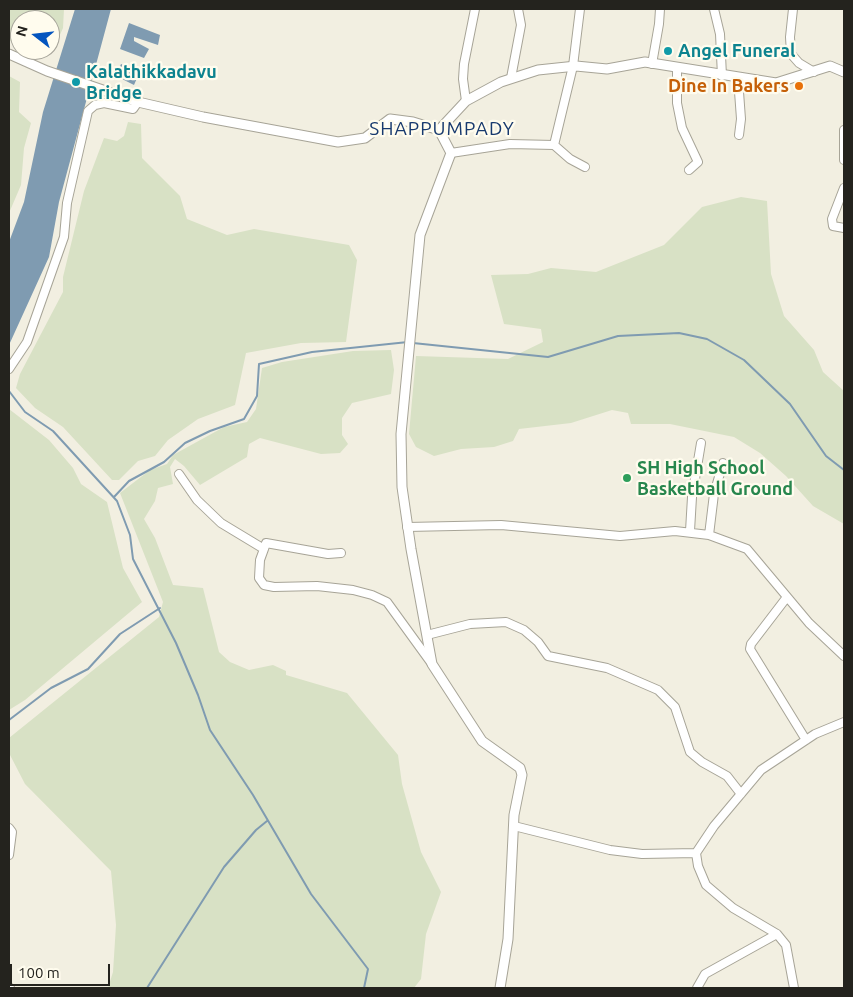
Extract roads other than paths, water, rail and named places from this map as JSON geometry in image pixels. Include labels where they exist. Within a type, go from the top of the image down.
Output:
[{"type":"main road","points":[[9,54],[47,71],[138,102],[203,117],[338,142],[365,138],[390,119],[413,122],[439,130],[451,153],[420,235],[401,434],[402,487],[407,527],[432,664],[482,741],[520,768],[522,775],[514,826],[508,940],[500,988]]},
{"type":"main road","points":[[439,130],[466,101],[511,78],[538,70],[573,66],[607,69],[645,62],[677,69],[776,83],[830,66],[844,72]]},
{"type":"street","points":[[466,101],[463,79],[464,64],[475,9]]},
{"type":"street","points":[[511,78],[521,25],[518,9]]},
{"type":"street","points":[[554,145],[573,66],[580,9]]},
{"type":"street","points":[[652,64],[660,9]]},
{"type":"street","points":[[714,9],[720,34],[722,76]]},
{"type":"street","points":[[793,9],[790,37],[791,54],[799,63],[814,72]]},
{"type":"street","points":[[677,69],[677,103],[682,128],[698,162],[688,170]]},
{"type":"street","points":[[738,78],[741,119],[739,135]]},
{"type":"street","points":[[9,369],[26,342],[64,237],[67,202],[88,110],[95,105],[104,103],[133,109],[138,102]]},
{"type":"street","points":[[844,130],[844,160]]},
{"type":"street","points":[[451,153],[510,144],[554,145],[570,159],[585,167]]},
{"type":"street","points":[[844,188],[832,219],[833,226],[844,228]]},
{"type":"street","points":[[690,531],[692,497],[701,443]]},
{"type":"street","points":[[709,534],[714,494],[723,463]]},
{"type":"street","points":[[180,474],[197,500],[221,523],[264,549]]},
{"type":"street","points":[[407,527],[521,526],[620,536],[690,531],[709,534],[748,549],[786,597],[844,656]]},
{"type":"street","points":[[341,553],[328,554],[266,543],[260,560],[259,578],[264,585],[274,587],[317,586],[353,590],[372,595],[387,602],[432,664]]},
{"type":"street","points":[[786,597],[750,644],[750,649],[806,740]]},
{"type":"street","points":[[427,635],[470,624],[506,622],[524,630],[538,642],[548,656],[607,668],[658,690],[675,707],[690,752],[702,762],[727,776],[741,794]]},
{"type":"street","points":[[794,988],[786,945],[777,934],[733,908],[706,885],[698,866],[696,853],[714,826],[761,770],[806,740],[844,722]]},
{"type":"street","points":[[514,826],[610,850],[642,854],[696,853]]},
{"type":"street","points":[[9,828],[12,832],[9,855]]},
{"type":"street","points":[[697,988],[705,974],[777,934]]},
{"type":"water","points":[[75,9],[111,9],[59,202],[49,257],[9,345],[9,242],[24,202],[43,112]]},
{"type":"water","points":[[129,23],[160,35],[158,45],[134,37],[134,41],[149,49],[144,58],[120,49]]},
{"type":"water","points":[[121,64],[140,71],[134,85],[116,76]]},
{"type":"waterway","points":[[413,343],[548,357],[618,336],[679,333],[707,339],[744,360],[790,404],[826,456],[844,470]]},
{"type":"waterway","points":[[114,497],[129,481],[164,462],[185,443],[210,431],[244,419],[257,396],[259,364],[312,352],[408,342]]},
{"type":"waterway","points":[[9,391],[25,412],[53,431],[117,501],[130,535],[133,559],[176,643],[198,695],[210,730],[253,795],[311,894],[368,969],[364,988]]},
{"type":"waterway","points":[[9,720],[51,688],[88,669],[120,634],[160,608]]},
{"type":"waterway","points":[[147,988],[224,867],[256,830],[267,821]]},
{"type":"place","name":"Angel Funeral","points":[[668,51]]},
{"type":"place","name":"Kalathikkadavu Bridge","points":[[76,82]]},
{"type":"place","name":"Dine In Bakers","points":[[799,86]]},
{"type":"place","name":"SH High School Basketball Ground","points":[[627,478]]},
{"type":"district","name":"SHAPPUMPADY","points":[[442,129]]}]
